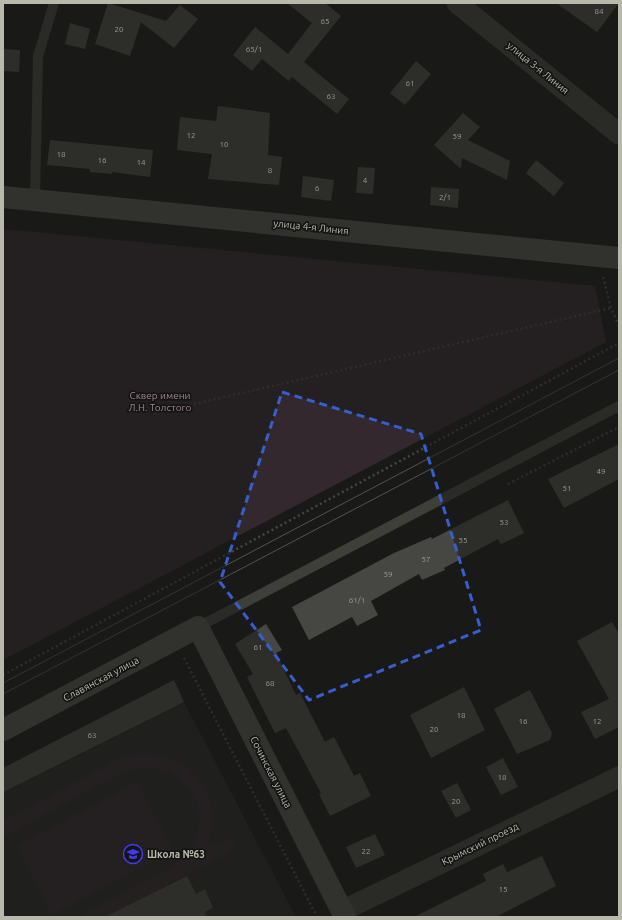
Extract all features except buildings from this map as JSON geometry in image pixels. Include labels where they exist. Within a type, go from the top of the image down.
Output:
[{"type":"street","name":"улица 3-я Линия","points":[[457,3],[619,134]]},
{"type":"street","name":"улица 4-я Линия","points":[[3,197],[619,258]]},
{"type":"street","name":"Славянская улица","points":[[3,730],[198,627]]},
{"type":"street","name":"Сочинская улица","points":[[198,627],[343,914]]},
{"type":"street","name":"Крымский проезд","points":[[343,914],[619,777]]},
{"type":"lane","points":[[35,200],[38,56],[54,3]]},
{"type":"lane","points":[[198,627],[619,406]]},
{"type":"path","points":[[608,277],[603,277],[611,308],[619,326]]},
{"type":"path","points":[[155,413],[611,308]]},
{"type":"path","points":[[3,675],[619,343]]},
{"type":"path","points":[[506,485],[619,427]]},
{"type":"path","points":[[181,652],[317,917]]},
{"type":"highlighted area","points":[[282,392],[421,434],[481,630],[309,700],[220,582]]},
{"type":"shaded area","name":"Школа №63","points":[[184,702],[296,917],[3,917],[3,792]]},
{"type":"green space","name":"Сквер имени Л.Н. Толстого","points":[[3,229],[595,286],[606,342],[3,660]]},
{"type":"green space","points":[[144,753],[163,756],[179,763],[192,772],[202,783],[209,797],[212,812],[211,829],[207,848],[230,837],[236,849],[107,917],[78,917],[170,868],[188,852],[198,833],[199,814],[194,796],[182,781],[166,771],[145,768],[121,773],[3,837],[3,821],[115,761],[129,755]]},
{"type":"green space","points":[[137,782],[173,851],[52,915],[17,846]]},
{"type":"tram line","points":[[3,683],[619,358]]},
{"type":"tram line","points":[[3,694],[619,370]]},
{"type":"place","name":"Школа №63","points":[[133,854]]}]
